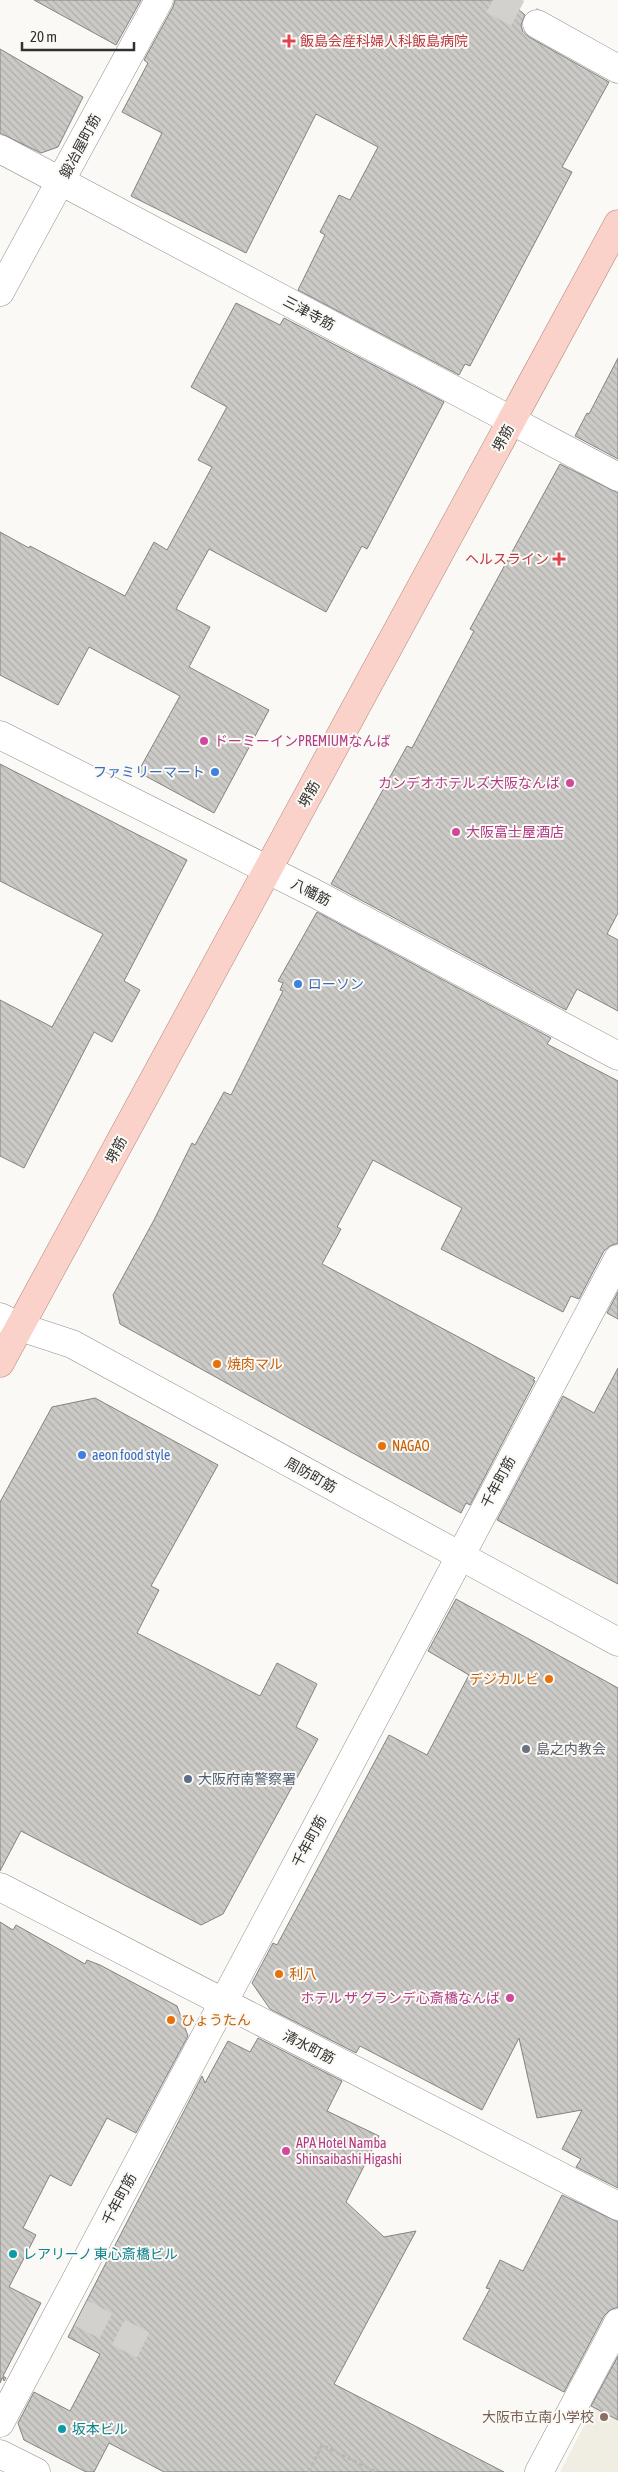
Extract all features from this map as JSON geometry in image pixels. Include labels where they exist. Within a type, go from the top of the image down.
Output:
[{"type":"main road","name":"堺筋","points":[[0,1363],[10,1322],[267,870],[618,224]]},
{"type":"street","name":"鍛冶屋町筋","points":[[0,292],[159,0]]},
{"type":"street","points":[[537,24],[618,69]]},
{"type":"street","name":"三津寺筋","points":[[0,149],[618,478]]},
{"type":"street","name":"八幡筋","points":[[0,735],[267,870],[618,1056]]},
{"type":"street","name":"千年町筋","points":[[0,2423],[72,2308],[223,2004],[459,1555],[618,1259]]},
{"type":"street","name":"周防町筋","points":[[10,1322],[72,1344],[618,1642]]},
{"type":"street","name":"清水町筋","points":[[0,1886],[223,2004],[618,2206]]},
{"type":"street","points":[[539,2472],[618,2323]]},
{"type":"street","points":[[0,2454],[36,2472]]},
{"type":"path","points":[[309,2472],[322,2445],[376,2472]]},
{"type":"shaded area","name":"大阪市立南小学校","points":[[618,2361],[618,2472],[560,2472]]},
{"type":"building","points":[[34,0],[141,0],[116,45]]},
{"type":"building","points":[[175,0],[507,0],[525,15],[521,25],[523,32],[529,37],[609,82],[562,167],[572,172],[470,366],[465,364],[459,375],[298,290],[325,235],[320,232],[339,195],[350,200],[378,147],[316,114],[246,253],[131,196],[162,133],[122,112],[148,63],[144,60]]},
{"type":"building","points":[[0,49],[83,97],[58,147],[41,153],[0,133]]},
{"type":"building","points":[[236,303],[280,325],[284,318],[444,402],[367,549],[362,546],[326,612],[209,549],[176,609],[210,627],[189,667],[269,710],[214,813],[138,772],[180,696],[89,647],[58,705],[0,675],[0,532],[125,596],[154,542],[167,550],[212,467],[198,460],[227,407],[191,387]]},
{"type":"building","points":[[618,358],[618,459],[575,436],[587,413],[589,414]]},
{"type":"building","points":[[560,464],[618,493],[618,913],[607,934],[618,940],[618,1011],[577,989],[566,1010],[331,884],[407,746],[412,748],[474,631],[470,629]]},
{"type":"building","points":[[0,764],[187,860],[124,981],[140,990],[112,1042],[94,1032],[24,1168],[0,1156],[0,1000],[52,1027],[103,934],[0,881]]},
{"type":"building","points":[[317,912],[551,1038],[547,1044],[618,1081],[618,1243],[604,1251],[579,1299],[571,1296],[563,1312],[441,1249],[462,1208],[373,1160],[337,1227],[341,1229],[322,1264],[535,1378],[470,1505],[466,1503],[461,1513],[120,1324],[113,1295],[154,1220],[192,1143],[195,1145],[224,1092],[231,1095],[283,991],[280,990],[283,983],[278,981]]},
{"type":"building","points":[[618,1292],[618,1319],[607,1313]]},
{"type":"building","points":[[618,1368],[618,1584],[497,1520],[563,1396],[594,1413]]},
{"type":"building","points":[[95,1398],[218,1465],[151,1586],[159,1590],[137,1633],[260,1696],[277,1663],[317,1684],[296,1727],[318,1739],[223,1914],[201,1925],[21,1831],[0,1871],[0,1502],[52,1407]]},
{"type":"building","points":[[456,1599],[618,1688],[618,2188],[576,2167],[581,2159],[562,2149],[582,2110],[537,2118],[519,2038],[482,2110],[360,2046],[356,2053],[270,2009],[252,1983],[273,1943],[277,1945],[389,1735],[427,1755],[469,1675],[428,1651]]},
{"type":"building","points":[[0,1922],[13,1930],[16,1925],[85,1964],[87,1960],[100,1965],[177,2006],[188,2036],[136,2133],[107,2118],[71,2186],[50,2175],[23,2228],[36,2235],[9,2287],[41,2303],[3,2376],[6,2378],[4,2381],[3,2377],[0,2383]]},
{"type":"building","points":[[258,2038],[342,2081],[327,2111],[379,2136],[346,2202],[384,2237],[416,2231],[334,2384],[504,2472],[164,2472],[109,2443],[94,2472],[86,2472],[24,2440],[18,2423],[34,2392],[70,2411],[100,2354],[68,2337],[202,2076],[205,2083],[228,2041],[250,2052]]},
{"type":"building","points":[[562,2195],[618,2222],[618,2307],[610,2310],[604,2316],[564,2392],[463,2339],[490,2289],[486,2288],[500,2260],[523,2271]]},
{"type":"building","points":[[618,2356],[618,2420],[591,2406]]},
{"type":"tunnel","points":[[493,0],[537,24]]},
{"type":"tunnel","points":[[81,2313],[147,2347]]},
{"type":"place","name":"飯島会産科婦人科飯島病院","points":[[289,41]]},
{"type":"place","name":"ヘルスライン","points":[[559,559]]},
{"type":"place","name":"ドーミーインPREMIUMなんば","points":[[204,741]]},
{"type":"place","name":"ファミリーマート","points":[[215,772]]},
{"type":"place","name":"カンデオホテルズ大阪なんば","points":[[570,783]]},
{"type":"place","name":"大阪富士屋酒店","points":[[456,832]]},
{"type":"place","name":"ローソン","points":[[298,984]]},
{"type":"place","name":"焼肉マル","points":[[217,1364]]},
{"type":"place","name":"NAGAO","points":[[382,1446]]},
{"type":"place","name":"aeon food style","points":[[82,1455]]},
{"type":"place","name":"デジカルビ","points":[[549,1679]]},
{"type":"place","name":"島之内教会","points":[[526,1749]]},
{"type":"place","name":"大阪府南警察署","points":[[188,1779]]},
{"type":"place","name":"利八","points":[[279,1974]]},
{"type":"place","name":"ホテル ザ グランデ心斎橋なんば","points":[[510,1998]]},
{"type":"place","name":"ひょうたん","points":[[171,2020]]},
{"type":"place","name":"APA Hotel Namba Shinsaibashi Higashi","points":[[286,2151]]},
{"type":"place","name":"レアリーノ 東心斎橋ビル","points":[[13,2254]]},
{"type":"place","name":"大阪市立南小学校","points":[[604,2417]]},
{"type":"place","name":"坂本ビル","points":[[62,2429]]}]
